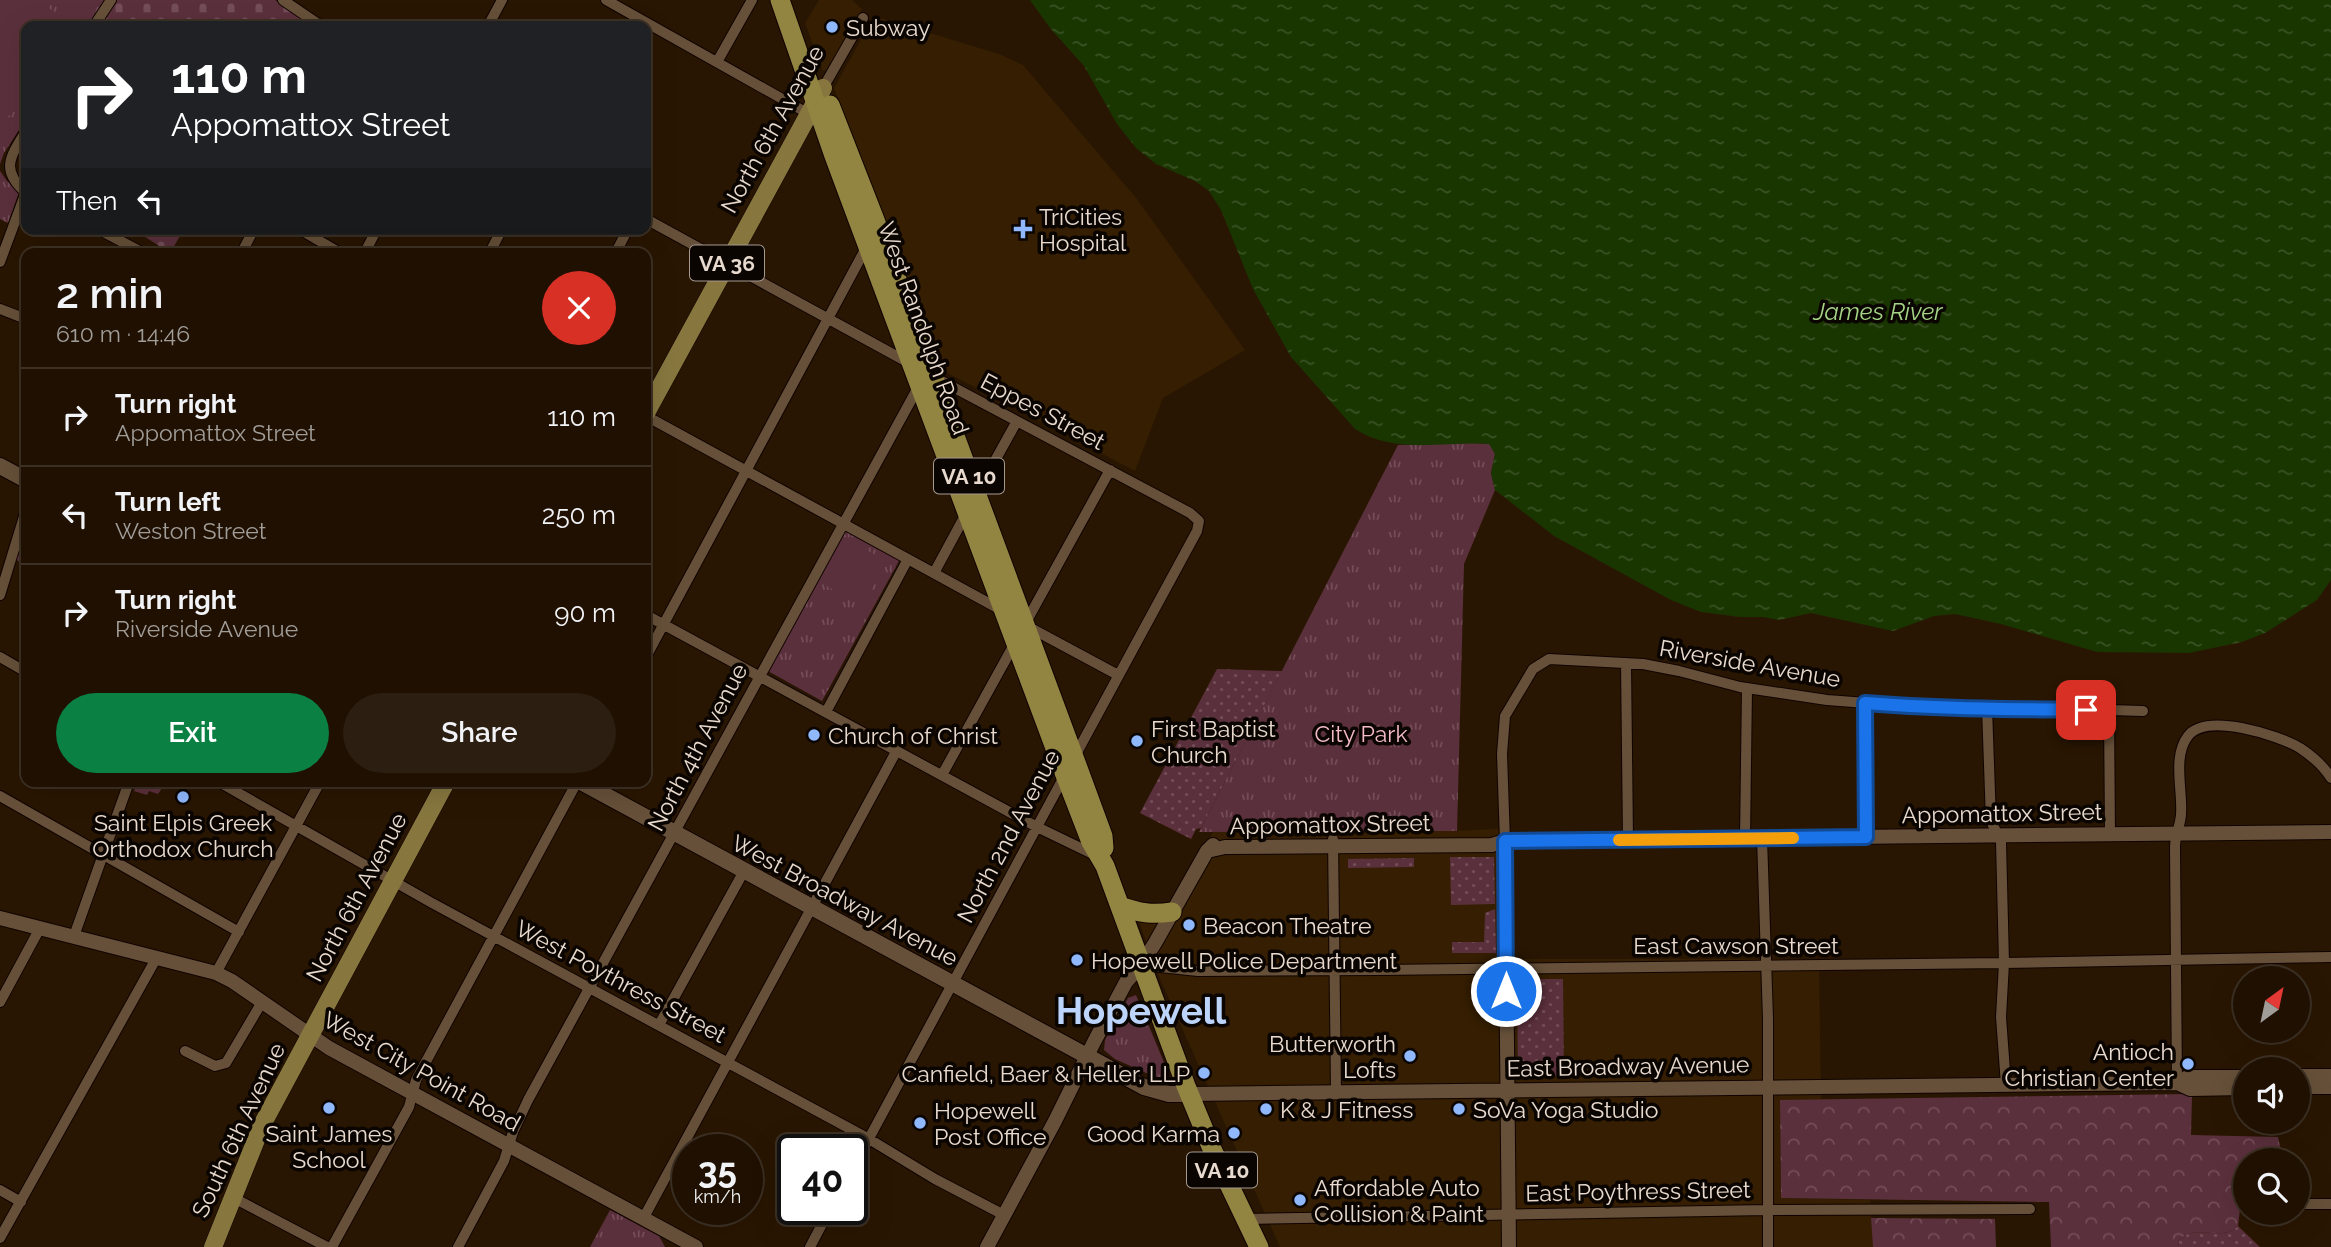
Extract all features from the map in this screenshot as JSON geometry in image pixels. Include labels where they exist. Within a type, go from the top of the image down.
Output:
[{"type":"highway","name":"West Randolph Road","points":[[780,0],[867,246],[976,494],[1065,775],[1103,860],[1141,965]]},
{"type":"highway","name":"West Randolph Road","points":[[790,0],[816,101],[875,220],[921,374],[967,512],[1004,612],[1020,633],[1074,757],[1103,835],[1103,860]]},
{"type":"highway","points":[[1120,906],[1154,915],[1172,912]]},
{"type":"highway","name":"VA 10","points":[[1141,965],[1212,1149],[1259,1247]]},
{"type":"main road","name":"North 6th Avenue","points":[[651,405],[816,101]]},
{"type":"main road","points":[[0,466],[21,477]]},
{"type":"main road","name":"North 6th Avenue","points":[[310,1035],[443,787]]},
{"type":"main road","name":"West Broadway Avenue","points":[[588,787],[1088,1056]]},
{"type":"main road","name":"South 6th Avenue","points":[[213,1247],[262,1125],[310,1035]]},
{"type":"main road","name":"East Broadway Avenue","points":[[1088,1056],[1156,1091],[1189,1094]]},
{"type":"street","points":[[97,21],[111,0]]},
{"type":"street","points":[[283,0],[314,21]]},
{"type":"street","points":[[491,21],[502,0]]},
{"type":"street","points":[[606,0],[623,4],[651,21]]},
{"type":"street","points":[[717,62],[752,0]]},
{"type":"street","name":"North 6th Avenue","points":[[816,101],[863,18]]},
{"type":"street","points":[[651,21],[717,62],[816,101]]},
{"type":"street","points":[[21,139],[9,159],[10,176],[21,187]]},
{"type":"street","points":[[0,262],[21,205]]},
{"type":"street","points":[[651,647],[867,246],[875,220]]},
{"type":"street","name":"Eppes Street","points":[[651,222],[921,374],[1110,470],[1190,513],[1199,521]]},
{"type":"street","points":[[106,235],[122,248]]},
{"type":"street","points":[[307,235],[325,248]]},
{"type":"street","points":[[0,309],[21,317]]},
{"type":"street","name":"North 4th Avenue","points":[[457,1247],[504,1161],[513,1132],[528,1100],[843,523],[921,374]]},
{"type":"street","points":[[651,417],[1004,612]]},
{"type":"street","points":[[934,573],[1017,421]]},
{"type":"street","points":[[942,775],[1110,470]]},
{"type":"street","name":"North 2nd Avenue","points":[[869,1139],[1197,531],[1199,521]]},
{"type":"street","points":[[0,595],[21,526]]},
{"type":"street","points":[[826,712],[908,559]]},
{"type":"street","points":[[651,618],[1037,827],[1103,860]]},
{"type":"street","points":[[1020,633],[1118,675]]},
{"type":"street","points":[[0,657],[21,669]]},
{"type":"street","name":"Riverside Avenue","points":[[1505,841],[1505,716],[1533,669],[1549,659],[1626,663],[1679,671],[1747,689],[1827,700],[1946,709],[2143,711]]},
{"type":"street","points":[[1626,663],[1628,839]]},
{"type":"street","points":[[1745,839],[1747,689]]},
{"type":"street","points":[[1865,703],[1866,837]]},
{"type":"street","points":[[1987,708],[1991,821],[1998,835],[2002,854],[2004,963],[2001,1017],[2006,1085]]},
{"type":"street","points":[[2109,711],[2110,834]]},
{"type":"street","points":[[2177,1083],[2175,847],[2181,813],[2181,750],[2189,734],[2202,726],[2219,725],[2283,740],[2311,756],[2331,778]]},
{"type":"street","points":[[643,1219],[897,750]]},
{"type":"street","points":[[74,936],[128,787]]},
{"type":"street","name":"West Poythress Street","points":[[229,787],[393,881],[1004,1215]]},
{"type":"street","points":[[216,973],[317,787]]},
{"type":"street","points":[[332,1247],[409,1107],[416,1080],[576,787]]},
{"type":"street","points":[[0,796],[239,932]]},
{"type":"street","name":"Appomattox Street","points":[[1172,912],[1207,851],[1225,847],[1333,842],[1492,845],[1505,841],[1628,839],[2331,832]]},
{"type":"street","points":[[1762,838],[1766,966],[1768,1247]]},
{"type":"street","points":[[1505,841],[1509,1247]]},
{"type":"street","points":[[1333,842],[1336,1092]]},
{"type":"street","points":[[659,1025],[744,871]]},
{"type":"street","points":[[987,1247],[1126,982],[1141,965],[1172,912]]},
{"type":"street","name":"West City Point Road","points":[[0,918],[216,973],[329,1048],[696,1247]]},
{"type":"street","points":[[0,1002],[40,928]]},
{"type":"street","points":[[0,1238],[157,957]]},
{"type":"street","name":"East Cawson Street","points":[[1141,965],[1198,971],[2331,957]]},
{"type":"street","points":[[185,1051],[215,1066],[226,1063],[262,1002]]},
{"type":"street","points":[[2310,1076],[2331,1076]]},
{"type":"street","name":"East Broadway Avenue","points":[[2177,1083],[2188,1077],[2233,1077]]},
{"type":"street","name":"East Broadway Avenue","points":[[1189,1094],[2177,1083],[2190,1089],[2233,1088]]},
{"type":"street","points":[[2310,1087],[2331,1087]]},
{"type":"street","points":[[0,1190],[20,1202]]},
{"type":"street","points":[[232,1197],[327,1247]]},
{"type":"street","points":[[2310,1204],[2331,1204]]},
{"type":"street","name":"East Poythress Street","points":[[1246,1219],[1767,1210],[2030,1209]]},
{"type":"street","points":[[810,1247],[822,1225]]},
{"type":"shaded area","points":[[819,0],[852,0],[862,9],[828,69],[824,71],[805,23]]},
{"type":"shaded area","name":"TriCities Hospital","points":[[874,16],[999,54],[1023,65],[1137,199],[1245,350],[1163,398],[1135,471],[936,367],[899,258],[834,88]]},
{"type":"shaded area","points":[[1511,828],[1514,959],[1819,959],[1821,1100],[1780,1101],[1781,1198],[1870,1200],[1873,1247],[1280,1247],[1160,979],[1131,900],[1143,907],[1170,907],[1213,832],[1456,831]]},
{"type":"green space","points":[[0,0],[105,0],[91,21],[21,21],[21,127],[0,164]]},
{"type":"green space","points":[[0,0],[31,0],[69,21],[21,21],[21,102],[3,122],[0,113]]},
{"type":"green space","points":[[82,0],[101,0],[88,21],[74,12]]},
{"type":"green space","points":[[116,0],[275,0],[307,21],[102,21]]},
{"type":"green space","points":[[0,171],[19,192],[8,223],[0,219]]},
{"type":"green space","points":[[142,235],[180,235],[173,248],[162,248]]},
{"type":"green space","name":"City Park","points":[[1490,444],[1495,454],[1491,473],[1495,490],[1464,564],[1457,831],[1199,832],[1398,445]]},
{"type":"green space","points":[[846,530],[900,559],[822,701],[768,671]]},
{"type":"green space","points":[[850,541],[886,561],[862,605],[825,585]]},
{"type":"green space","points":[[21,544],[21,562],[16,560]]},
{"type":"green space","points":[[1217,669],[1282,671],[1201,828],[1196,829],[1191,839],[1140,813]]},
{"type":"green space","points":[[136,787],[163,787],[158,794],[149,791],[147,795],[134,791]]},
{"type":"green space","points":[[1450,857],[1494,857],[1495,904],[1451,905]]},
{"type":"green space","points":[[1414,858],[1414,867],[1348,868],[1348,859]]},
{"type":"green space","points":[[1495,909],[1496,953],[1452,953],[1452,942],[1484,942],[1485,913]]},
{"type":"green space","points":[[1521,979],[1563,979],[1564,1076],[1518,1078],[1517,983]]},
{"type":"green space","points":[[1136,995],[1168,1072],[1164,1081],[1115,1059],[1104,1050],[1105,1040],[1128,998]]},
{"type":"green space","points":[[2192,1094],[2191,1135],[2278,1137],[2280,1148],[2233,1148],[2233,1225],[2238,1225],[2229,1232],[2190,1233],[2179,1240],[2178,1247],[2051,1247],[2049,1202],[1781,1198],[1780,1100]]},
{"type":"green space","points":[[610,1210],[659,1236],[665,1247],[590,1247]]},
{"type":"green space","points":[[1871,1218],[1995,1219],[1996,1247],[1873,1247]]},
{"type":"green space","points":[[2238,1226],[2260,1247],[2178,1247],[2179,1240],[2190,1233],[2229,1232]]},
{"type":"water","name":"James River","points":[[1030,0],[2331,0],[2331,580],[2317,600],[2265,633],[2242,642],[2189,653],[2097,652],[2001,624],[1955,614],[1934,616],[1893,631],[1811,613],[1779,620],[1701,612],[1671,600],[1554,536],[1495,490],[1491,473],[1495,454],[1489,444],[1403,444],[1370,437],[1355,429],[1291,357],[1253,289],[1221,210],[1209,191],[1195,181],[1156,164],[1136,148],[1117,124],[1084,66],[1050,28]]},
{"type":"slow traffic","points":[[1619,840],[1793,838]]},
{"type":"place","name":"Subway","points":[[832,27]]},
{"type":"place","name":"TriCities Hospital","points":[[1023,229]]},
{"type":"place","name":"Church of Christ","points":[[814,735]]},
{"type":"place","name":"First Baptist Church","points":[[1137,741]]},
{"type":"place","name":"Saint Elpis Greek Orthodox Church","points":[[183,797]]},
{"type":"place","name":"Beacon Theatre","points":[[1189,925]]},
{"type":"place","name":"Hopewell Police Department","points":[[1077,960]]},
{"type":"place","name":"Butterworth Lofts","points":[[1410,1056]]},
{"type":"place","name":"Antioch Christian Center","points":[[2188,1064]]},
{"type":"place","name":"Canfield, Baer & Heller, LLP","points":[[1204,1073]]},
{"type":"place","name":"Saint James School","points":[[329,1108]]},
{"type":"place","name":"K & J Fitness","points":[[1266,1109]]},
{"type":"place","name":"SoVa Yoga Studio","points":[[1459,1109]]},
{"type":"place","name":"Hopewell Post Office","points":[[920,1123]]},
{"type":"place","name":"Good Karma","points":[[1234,1133]]},
{"type":"place","name":"Affordable Auto Collision & Paint","points":[[1300,1200]]},
{"type":"district","name":"Hopewell","points":[[1141,1011]]},
{"type":"route","points":[[1506,991],[1505,841],[1866,837],[1865,703],[1946,709],[2002,707],[2086,710]]}]
